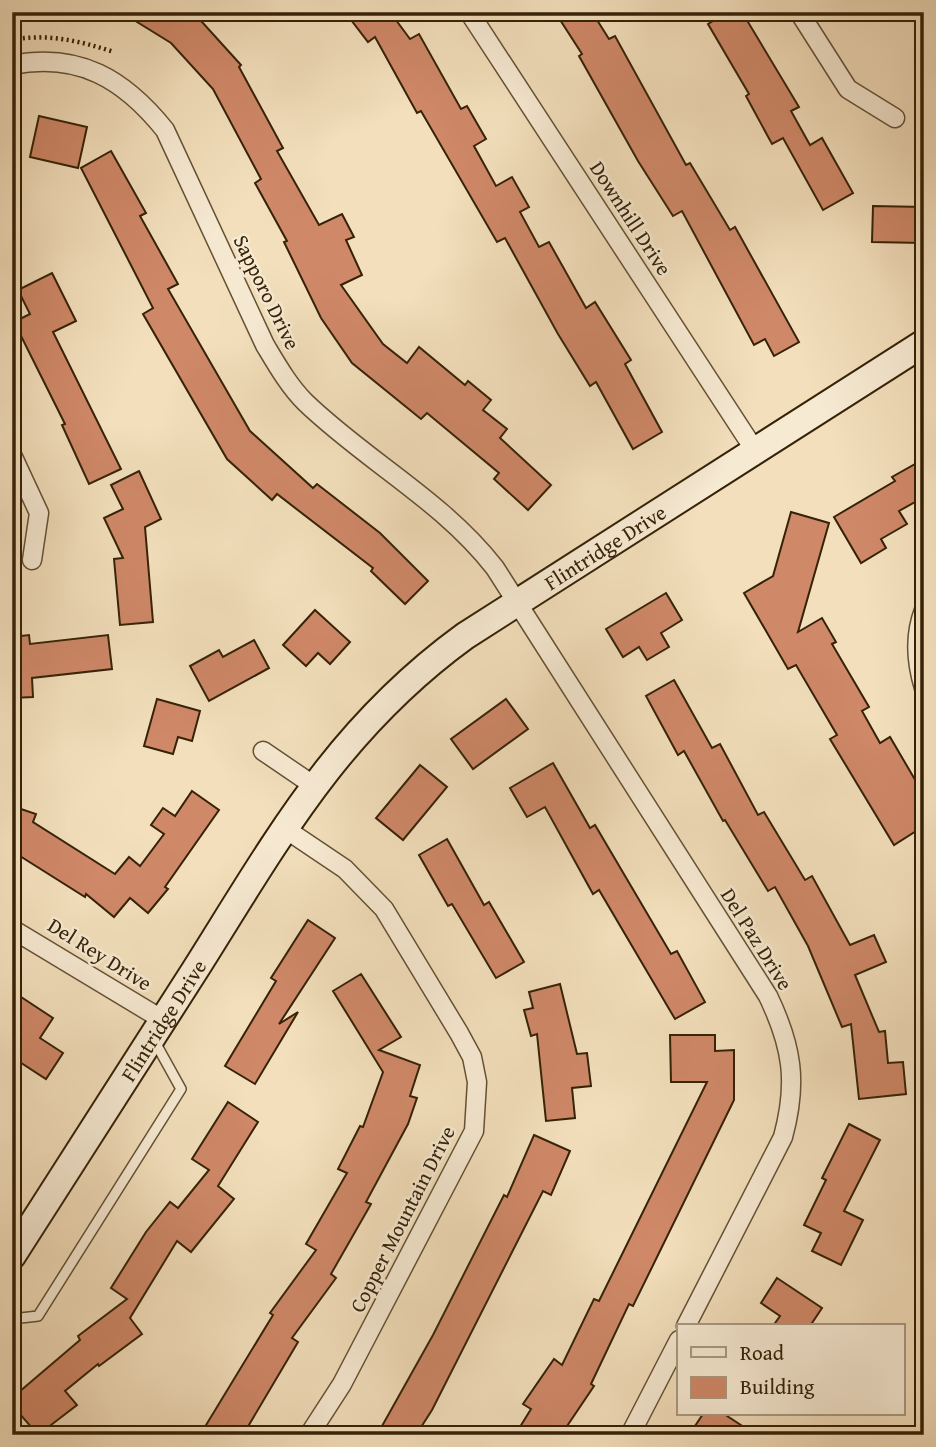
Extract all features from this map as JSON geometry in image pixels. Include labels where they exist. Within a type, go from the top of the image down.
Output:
[{"type":"street","name":"Downhill Drive","points":[[470,12],[754,449]]},
{"type":"street","points":[[799,12],[848,89],[895,118]]},
{"type":"street","name":"Sapporo Drive","points":[[12,65],[46,61],[101,74],[127,89],[149,110],[165,130],[264,345],[283,374],[303,400],[331,425],[458,525],[495,568],[516,603]]},
{"type":"street","name":"Flintridge Drive","points":[[12,1256],[313,785],[342,749],[407,681],[465,636],[754,449],[924,343]]},
{"type":"street","points":[[12,455],[39,513],[32,560]]},
{"type":"street","name":"Del Paz Drive","points":[[516,603],[768,996],[790,1049],[790,1110],[783,1137],[687,1324]]},
{"type":"street","points":[[924,610],[917,639],[917,666],[924,688]]},
{"type":"street","points":[[263,751],[313,785]]},
{"type":"street","name":"Copper Mountain Drive","points":[[284,828],[345,869],[384,909],[472,1057],[477,1082],[474,1131],[342,1384],[309,1435]]},
{"type":"street","name":"Del Rey Drive","points":[[12,929],[158,1029]]},
{"type":"street","points":[[630,1435],[677,1344]]},
{"type":"lane","points":[[12,1318],[38,1316],[181,1089],[158,1029]]},
{"type":"building","points":[[121,12],[193,12],[241,65],[239,67],[283,148],[277,151],[319,225],[342,214],[354,237],[346,240],[362,275],[341,285],[383,344],[407,363],[419,347],[465,385],[468,381],[491,400],[483,410],[507,429],[500,438],[551,485],[528,510],[494,479],[499,473],[427,413],[421,419],[352,363],[321,318],[284,242],[287,241],[255,183],[261,179],[213,89],[171,43]]},
{"type":"building","points":[[345,12],[390,12],[410,39],[419,34],[461,109],[467,106],[486,139],[474,146],[496,186],[512,177],[529,207],[520,212],[539,247],[549,242],[586,308],[595,302],[631,360],[625,364],[662,432],[633,449],[596,382],[590,386],[558,334],[505,238],[497,242],[421,111],[417,113],[375,37],[368,42]]},
{"type":"building","points":[[555,12],[592,12],[609,39],[615,36],[686,165],[690,163],[730,230],[735,227],[799,342],[774,356],[765,339],[754,345],[682,211],[673,216],[638,161],[579,56],[582,54]]},
{"type":"building","points":[[728,12],[742,12],[799,107],[791,111],[810,145],[822,138],[853,193],[823,210],[783,138],[772,144],[746,96],[749,94],[708,24]]},
{"type":"building","points":[[39,116],[87,127],[78,168],[30,157]]},
{"type":"building","points":[[111,151],[146,213],[140,216],[178,284],[168,289],[250,431],[313,488],[317,484],[380,533],[428,581],[405,604],[371,571],[373,568],[277,494],[272,500],[227,459],[143,314],[153,308],[81,168]]},
{"type":"building","points":[[873,206],[924,207],[923,243],[872,242]]},
{"type":"building","points":[[52,273],[76,321],[53,332],[121,469],[89,484],[62,425],[65,424],[14,322],[30,314],[18,290]]},
{"type":"building","points":[[924,459],[924,497],[899,511],[907,524],[881,539],[886,548],[861,563],[834,517],[895,481],[892,477]]},
{"type":"building","points":[[139,471],[161,519],[145,527],[153,622],[120,625],[114,559],[123,558],[104,518],[123,509],[111,485]]},
{"type":"building","points":[[791,512],[829,523],[798,632],[822,618],[836,642],[832,644],[869,707],[862,711],[880,743],[890,737],[924,795],[924,826],[894,845],[830,739],[837,735],[796,665],[788,669],[744,593],[773,576]]},
{"type":"building","points":[[666,593],[682,620],[661,633],[669,647],[647,660],[639,647],[623,657],[606,629]]},
{"type":"building","points":[[315,610],[350,642],[330,664],[318,653],[306,666],[283,645]]},
{"type":"building","points":[[29,635],[30,644],[108,635],[112,669],[32,678],[33,697],[12,698],[12,637]]},
{"type":"building","points":[[254,640],[269,668],[209,701],[190,666],[219,650],[223,657]]},
{"type":"building","points":[[674,680],[712,748],[720,744],[758,815],[764,812],[805,880],[812,876],[850,945],[874,935],[886,962],[855,975],[879,1032],[885,1031],[888,1063],[903,1062],[906,1094],[859,1099],[851,1024],[842,1027],[808,946],[775,887],[768,891],[725,820],[723,821],[684,751],[678,755],[646,696]]},
{"type":"building","points":[[157,699],[200,711],[192,741],[178,737],[173,754],[144,746]]},
{"type":"building","points":[[506,699],[528,729],[473,769],[451,739]]},
{"type":"building","points":[[553,763],[590,828],[595,825],[671,954],[677,951],[705,1002],[675,1019],[599,890],[593,894],[545,807],[527,817],[510,788]]},
{"type":"building","points":[[420,765],[447,787],[403,840],[376,818]]},
{"type":"building","points":[[192,791],[219,810],[165,887],[168,889],[148,913],[130,898],[114,917],[86,894],[85,897],[12,851],[12,806],[36,814],[33,822],[115,874],[129,857],[140,866],[164,834],[151,825],[163,808],[175,816]]},
{"type":"building","points":[[447,839],[484,905],[489,902],[524,962],[496,978],[452,904],[448,906],[419,855]]},
{"type":"building","points":[[308,920],[335,938],[279,1024],[298,1012],[255,1084],[225,1066],[276,981],[271,978]]},
{"type":"building","points":[[361,974],[401,1037],[379,1050],[420,1065],[410,1096],[417,1098],[408,1124],[366,1202],[371,1204],[331,1274],[336,1278],[292,1338],[298,1342],[243,1435],[200,1435],[273,1315],[270,1313],[316,1250],[306,1244],[347,1173],[338,1169],[360,1126],[363,1127],[383,1072],[333,991]]},
{"type":"building","points":[[560,984],[577,1054],[587,1053],[591,1086],[572,1088],[575,1118],[546,1121],[537,1034],[531,1036],[524,1010],[533,1008],[529,992]]},
{"type":"building","points":[[12,991],[53,1018],[40,1038],[63,1053],[46,1079],[12,1057]]},
{"type":"building","points":[[670,1035],[715,1035],[715,1051],[734,1050],[734,1100],[633,1306],[629,1304],[591,1384],[594,1386],[561,1435],[515,1435],[531,1409],[523,1404],[554,1359],[562,1365],[594,1299],[599,1301],[707,1082],[671,1082]]},
{"type":"building","points":[[228,1102],[258,1122],[218,1186],[234,1199],[191,1252],[177,1241],[130,1318],[142,1334],[65,1391],[77,1405],[38,1435],[12,1405],[12,1398],[80,1340],[78,1336],[127,1299],[111,1288],[146,1232],[170,1202],[178,1208],[209,1170],[192,1159]]},
{"type":"building","points":[[849,1124],[880,1140],[844,1211],[863,1220],[841,1265],[812,1251],[821,1233],[804,1225],[826,1180],[822,1178]]},
{"type":"building","points":[[534,1135],[570,1151],[551,1195],[543,1191],[432,1410],[416,1435],[377,1435],[433,1335],[504,1195],[507,1197]]},
{"type":"building","points":[[777,1278],[822,1308],[811,1324],[774,1324],[780,1316],[761,1303]]},
{"type":"building","points":[[702,1416],[727,1416],[756,1435],[689,1435]]}]
